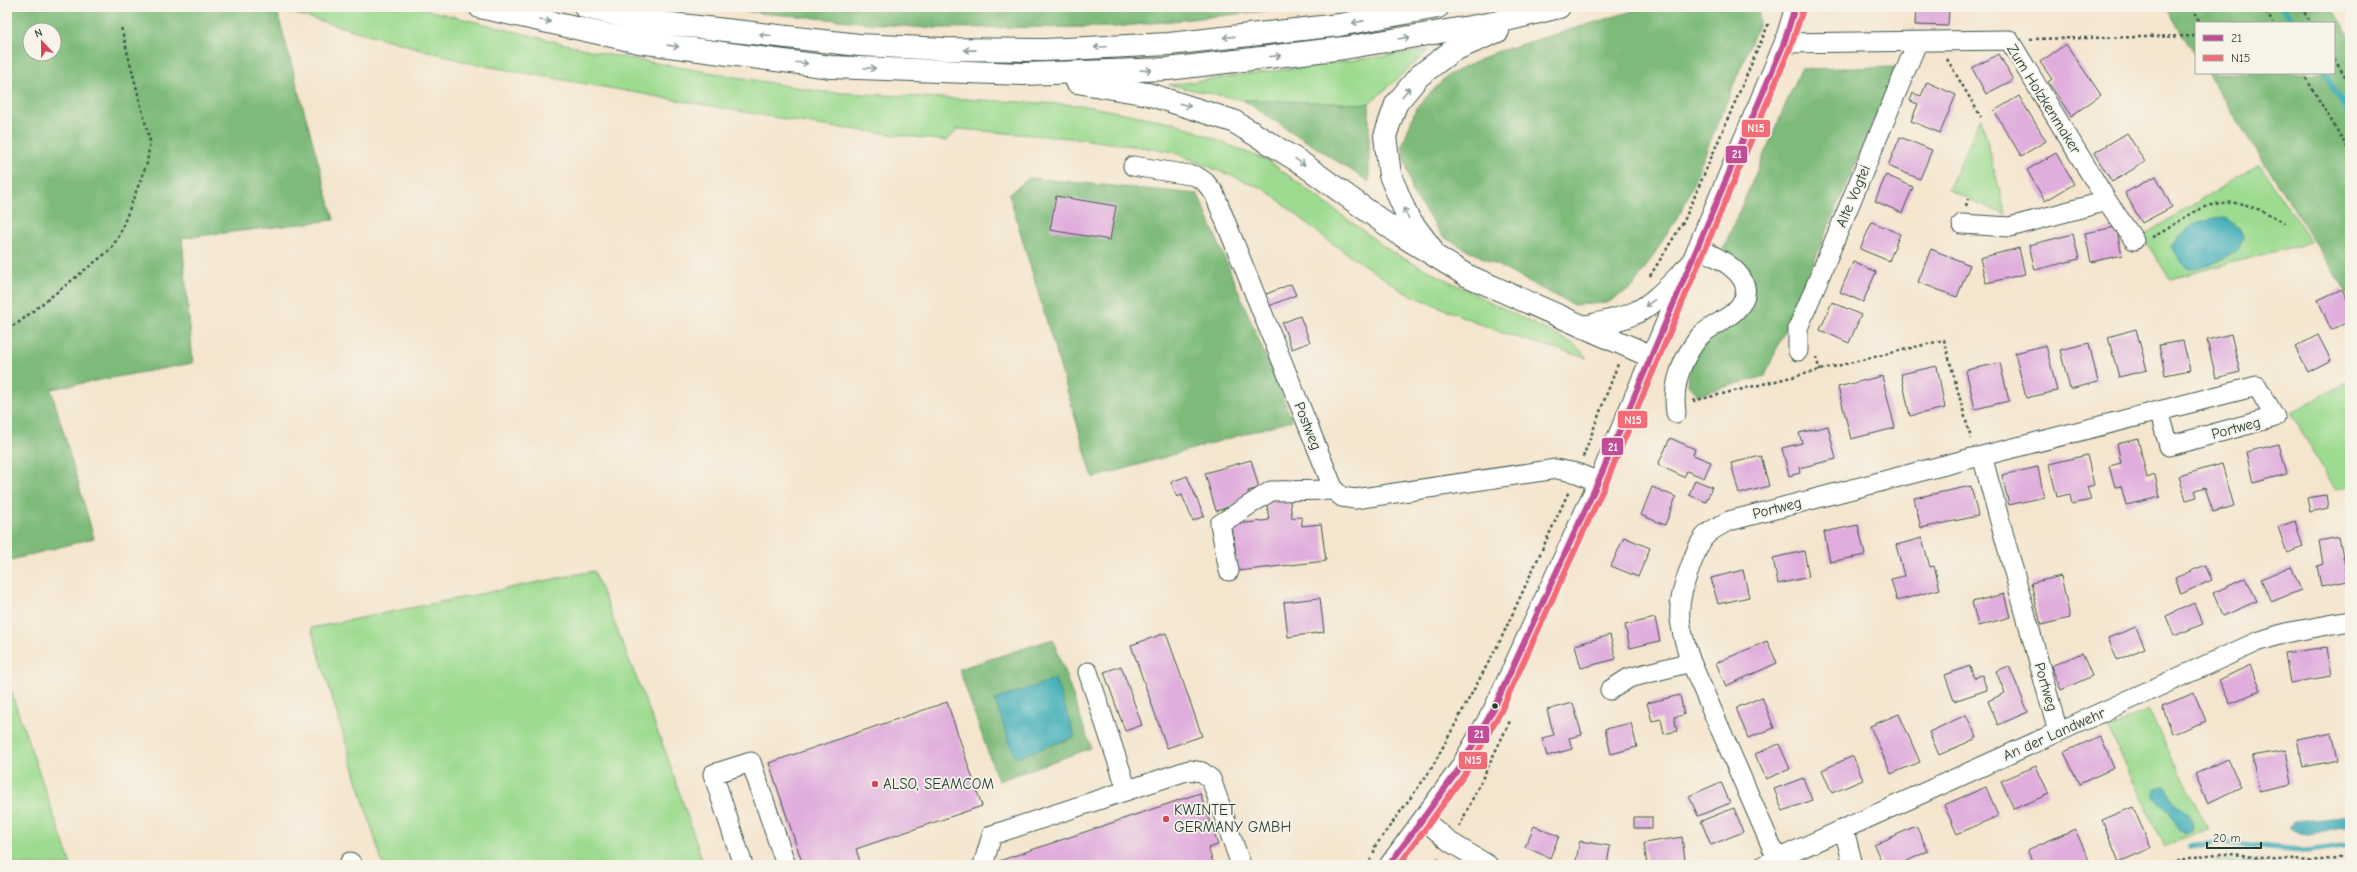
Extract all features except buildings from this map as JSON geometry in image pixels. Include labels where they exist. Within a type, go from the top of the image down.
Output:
[{"type":"highway","points":[[480,7],[639,42],[737,56],[831,67],[1023,74],[1168,69],[1344,48],[1494,23],[1554,8]]},
{"type":"highway","points":[[585,7],[646,21],[852,44],[945,50],[1044,50],[1169,44],[1331,26],[1438,7]]},
{"type":"highway","points":[[1436,256],[1407,216],[1390,174],[1386,136],[1396,104],[1419,76],[1452,51],[1554,8]]},
{"type":"highway","points":[[1023,74],[1148,94],[1233,121],[1300,162],[1401,235],[1466,275],[1650,356]]},
{"type":"highway","points":[[1583,327],[1611,321],[1638,311],[1658,296],[1693,257]]},
{"type":"street","points":[[1381,861],[1424,820],[1460,769],[1493,710],[1598,482],[1650,356],[1784,43],[1795,7]]},
{"type":"street","name":"Zum Holzkenmaker","points":[[1784,43],[1918,43],[2009,40],[2107,201],[2134,240]]},
{"type":"street","name":"Alte Vogtei","points":[[1798,351],[1798,328],[1918,43]]},
{"type":"street","name":"Postweg","points":[[1133,166],[1196,176],[1205,182],[1214,193],[1334,490]]},
{"type":"street","points":[[1962,224],[2010,227],[2107,201]]},
{"type":"street","points":[[1675,409],[1675,389],[1678,376],[1689,352],[1701,335],[1735,312],[1744,300],[1746,289],[1742,277],[1734,268],[1714,255],[1693,257]]},
{"type":"street","name":"Portweg","points":[[1770,862],[1681,634],[1679,612],[1680,592],[1699,544],[1709,531],[1729,521],[1979,457],[2159,411],[2257,386],[2275,417],[2169,446],[2159,411]]},
{"type":"street","name":"Portweg","points":[[1979,457],[2058,732]]},
{"type":"street","points":[[1229,571],[1220,524],[1271,491],[1334,490],[1342,497],[1355,499],[1556,468],[1577,473],[1598,482]]},
{"type":"street","name":"An der Landwehr","points":[[1770,862],[1844,830],[2257,642],[2285,633],[2350,621]]},
{"type":"street","points":[[1610,690],[1629,678],[1691,662]]},
{"type":"street","points":[[1088,672],[1127,790]]},
{"type":"street","points":[[743,865],[713,774],[751,762],[786,865]]},
{"type":"street","points":[[983,865],[992,835],[1189,770],[1202,772],[1211,779],[1241,865]]},
{"type":"street","points":[[1424,820],[1450,842],[1488,865]]},
{"type":"street","points":[[1844,830],[1854,865]]},
{"type":"path","points":[[2192,7],[2200,22]]},
{"type":"path","points":[[2263,7],[2272,22]]},
{"type":"path","points":[[2301,7],[2310,22]]},
{"type":"path","points":[[1647,282],[1684,220],[1770,19]]},
{"type":"path","points":[[7,328],[31,313],[110,250],[122,229],[147,163],[150,142],[121,27]]},
{"type":"path","points":[[2009,40],[2195,36]]},
{"type":"path","points":[[1936,42],[1981,117]]},
{"type":"path","points":[[2335,61],[2350,84]]},
{"type":"path","points":[[2304,74],[2350,152]]},
{"type":"path","points":[[2134,240],[2142,241],[2154,236],[2209,205],[2228,201],[2250,205],[2285,223]]},
{"type":"path","points":[[1675,409],[1944,340],[1979,457]]},
{"type":"path","points":[[1381,861],[1374,848],[1430,771],[1500,641],[1577,473],[1625,345]]},
{"type":"path","points":[[2166,865],[2192,856],[2225,854],[2308,861],[2338,858],[2350,854]]},
{"type":"green space","points":[[7,7],[264,7],[277,11],[334,220],[182,238],[193,363],[51,389],[94,538],[7,561]]},
{"type":"green space","points":[[271,7],[415,7],[610,55],[823,92],[1081,105],[1176,123],[1270,162],[1393,253],[1574,344],[1587,358],[1505,334],[1404,292],[1329,241],[1266,190],[1170,151],[1081,139],[958,129],[947,141],[817,125],[474,64]]},
{"type":"green space","points":[[718,7],[1303,7],[1115,27],[925,28],[751,12]]},
{"type":"green space","points":[[1646,7],[1759,7],[1759,23],[1682,210],[1633,287],[1607,303],[1573,305],[1443,237],[1413,194],[1402,146],[1416,108],[1448,75],[1496,52]]},
{"type":"green space","points":[[2165,7],[2331,7],[2350,37],[2350,298],[2208,74],[2335,74],[2335,22],[2195,22],[2195,54]]},
{"type":"green space","points":[[1429,50],[1369,104],[1243,100],[1169,85]]},
{"type":"green space","points":[[1897,67],[1765,376],[1697,395],[1688,385],[1691,365],[1696,353],[1712,338],[1740,319],[1752,302],[1754,291],[1751,277],[1740,262],[1723,249],[1801,69]]},
{"type":"green space","points":[[1243,100],[1369,104],[1369,182]]},
{"type":"green space","points":[[1981,117],[2006,215],[1948,190]]},
{"type":"green space","points":[[2259,164],[2311,242],[2170,279],[2142,236]]},
{"type":"green space","points":[[1029,178],[1198,194],[1292,420],[1093,478],[1009,194]]},
{"type":"green space","points":[[2350,380],[2350,486],[2335,489],[2291,413]]},
{"type":"green space","points":[[594,571],[667,756],[704,865],[383,865],[311,628]]},
{"type":"green space","points":[[1053,639],[1091,748],[998,781],[959,669]]},
{"type":"green space","points":[[7,680],[71,865],[7,865]]},
{"type":"green space","points":[[2148,710],[2208,829],[2164,847],[2109,729]]},
{"type":"green space","points":[[2225,860],[2272,865],[2205,865]]},
{"type":"water","points":[[2226,217],[2240,229],[2243,238],[2237,250],[2217,262],[2202,268],[2190,269],[2184,266],[2172,245],[2184,232],[2196,224],[2209,219]]},
{"type":"water","points":[[1055,679],[1075,737],[1015,758],[995,700]]},
{"type":"water","points":[[2163,787],[2167,788],[2177,806],[2187,812],[2193,820],[2192,830],[2185,834],[2181,831],[2168,810],[2154,796],[2155,790]]},
{"type":"water","points":[[2350,816],[2350,827],[2334,828],[2312,834],[2304,834],[2290,828],[2294,822]]},
{"type":"waterway","points":[[2283,7],[2292,22]]},
{"type":"waterway","points":[[2325,74],[2350,116]]},
{"type":"waterway","points":[[2190,847],[2222,842],[2308,851],[2350,845]]},
{"type":"transit line","name":"21","points":[[1389,865],[1459,769],[1493,710],[1598,482],[1784,43],[1795,7]]},
{"type":"transit line","name":"N15","points":[[1399,865],[1465,774],[1500,713],[1605,485],[1791,46],[1803,9]]},
{"type":"place","name":"ALSO, SEAMCOM","points":[[875,784]]},
{"type":"place","name":"KWINTET GERMANY GMBH","points":[[1166,819]]}]
